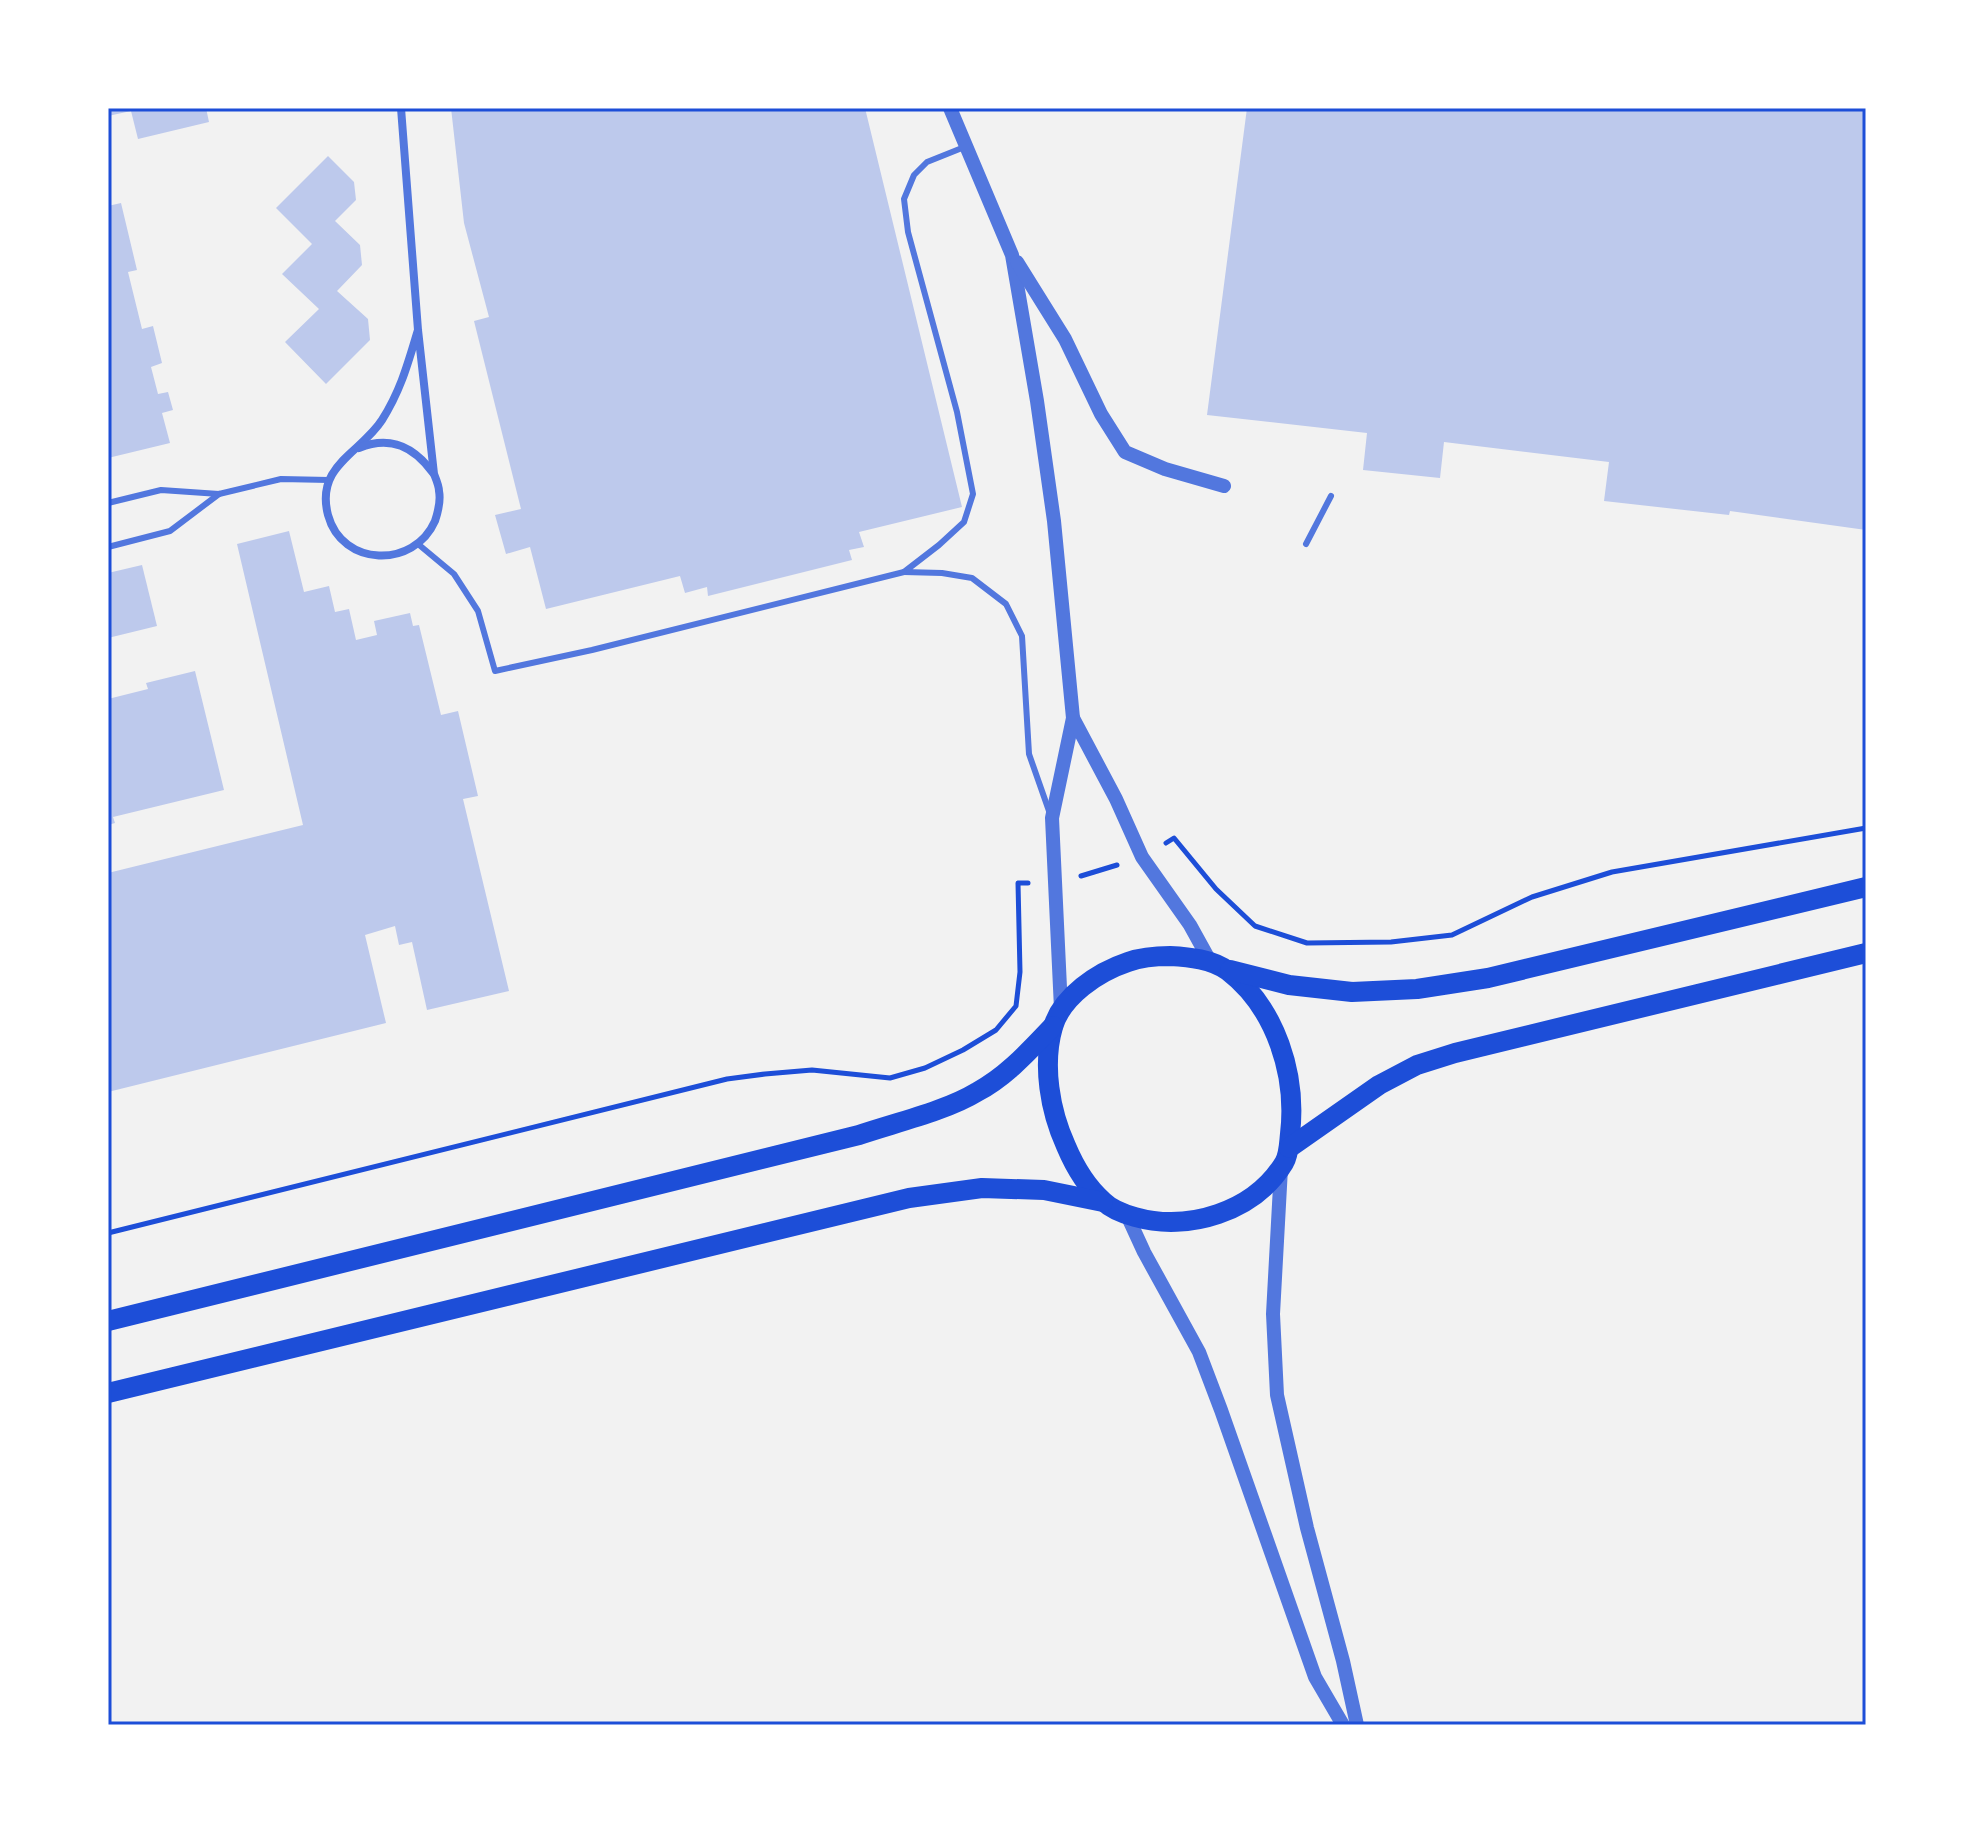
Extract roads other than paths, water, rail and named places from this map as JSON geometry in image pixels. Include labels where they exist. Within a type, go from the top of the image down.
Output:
[{"type":"main road","points":[[108,1321],[859,1135],[943,1107],[977,1093],[1016,1065],[1075,993],[1091,980],[1129,962],[1149,957],[1191,958],[1289,985],[1352,992],[1417,989],[1488,978],[1866,887]]},
{"type":"main road","points":[[1289,1148],[1379,1085],[1417,1065],[1522,1035],[1866,953]]},
{"type":"main road","points":[[108,1393],[909,1198],[982,1188],[1044,1190],[1103,1202],[1127,1215],[1150,1221],[1176,1222],[1219,1214],[1265,1187],[1281,1168],[1289,1148],[1292,1099],[1282,1050],[1260,1006],[1244,986],[1218,966]]},
{"type":"main road","points":[[1057,1018],[1049,1053],[1053,1108],[1071,1158],[1103,1202]]},
{"type":"street","points":[[401,108],[418,330],[434,474],[440,492],[438,512],[431,530],[418,544],[402,553],[384,556],[366,554],[349,546],[336,533],[328,516],[326,498],[329,480],[338,464],[380,424],[401,387],[418,330]]},
{"type":"street","points":[[950,108],[1012,255],[1065,339],[1101,414],[1125,452],[1165,469],[1224,486]]},
{"type":"street","points":[[1012,255],[1054,521],[1073,718],[1052,818],[1057,1018]]},
{"type":"street","points":[[351,452],[368,444],[387,443],[406,447],[422,458],[434,474]]},
{"type":"street","points":[[1073,718],[1116,799],[1142,857],[1218,966]]},
{"type":"street","points":[[1281,1168],[1273,1314],[1277,1395],[1357,1725]]},
{"type":"street","points":[[1127,1215],[1199,1352],[1315,1677],[1343,1725]]},
{"type":"lane","points":[[904,572],[964,522],[973,494],[957,412],[908,232],[904,199],[914,175],[927,162],[967,146]]},
{"type":"lane","points":[[108,503],[161,490],[219,494],[281,479],[329,480]]},
{"type":"lane","points":[[108,547],[170,531],[219,494]]},
{"type":"lane","points":[[1306,544],[1331,496]]},
{"type":"lane","points":[[418,544],[454,574],[478,611],[495,671],[904,572],[972,578],[1006,604],[1022,636],[1029,754],[1052,818]]}]
